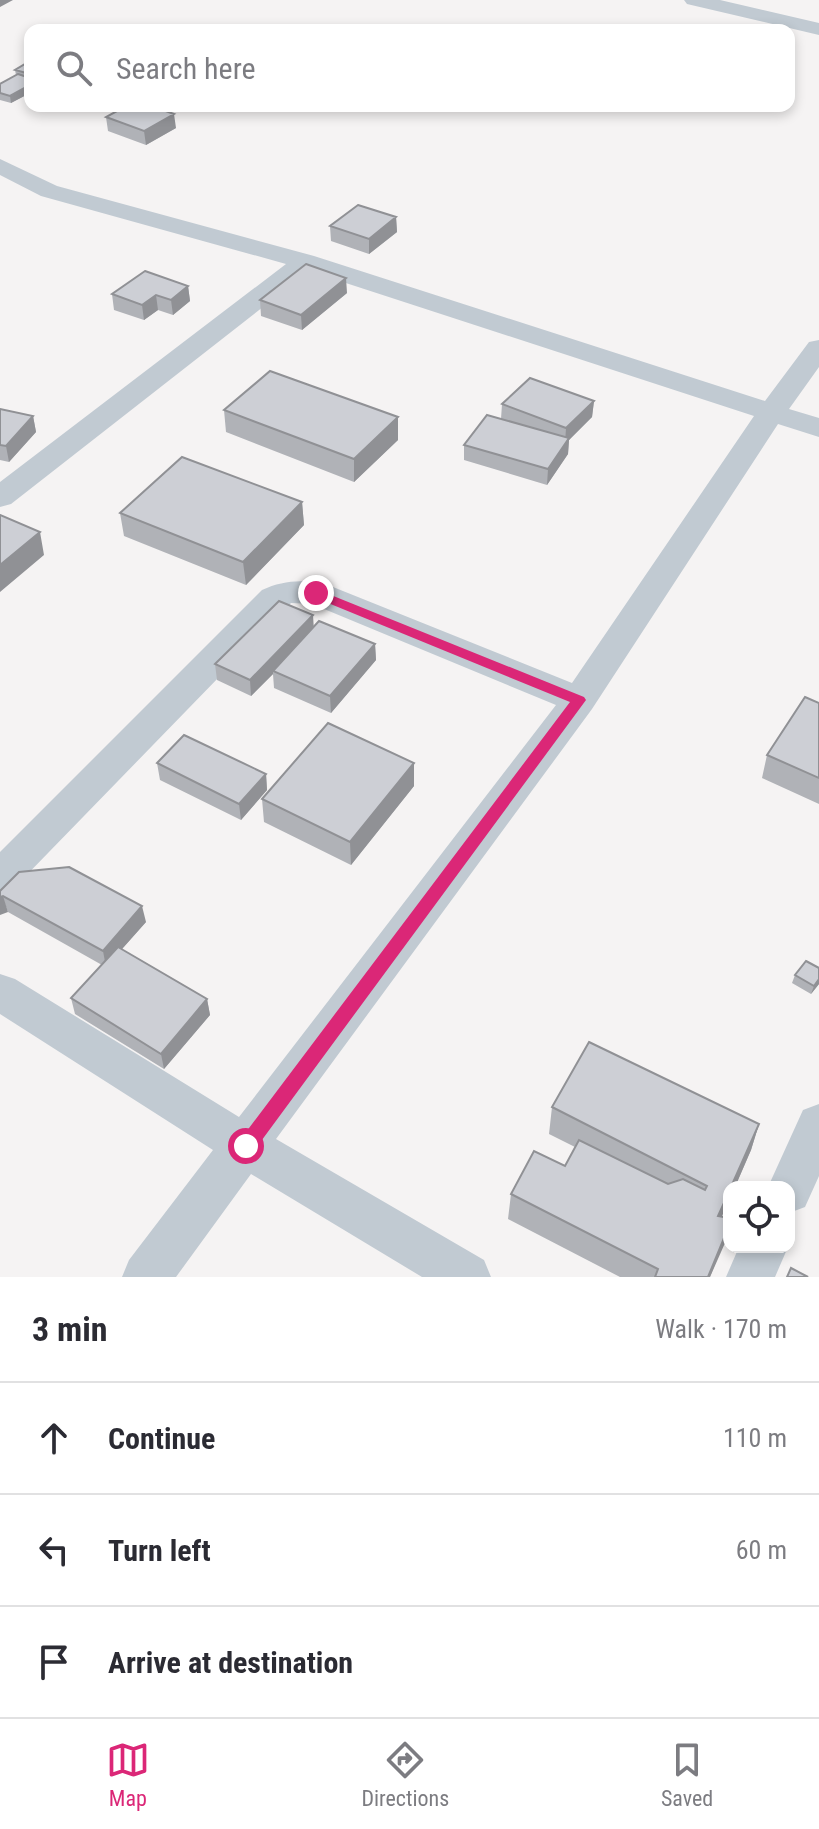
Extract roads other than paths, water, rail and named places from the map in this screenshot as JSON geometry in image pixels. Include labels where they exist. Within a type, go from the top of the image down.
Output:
[{"type":"street","points":[[694,0],[819,29]]},
{"type":"street","points":[[0,166],[72,199],[165,221],[305,261],[819,428]]},
{"type":"street","points":[[0,497],[305,261]]},
{"type":"street","points":[[146,1277],[579,700],[772,412],[819,348]]},
{"type":"street","points":[[0,877],[274,598],[287,592],[316,593],[579,700]]},
{"type":"street","points":[[0,992],[246,1146],[467,1277]]},
{"type":"street","points":[[794,1181],[819,1125]]},
{"type":"street","points":[[750,1277],[761,1253]]}]
